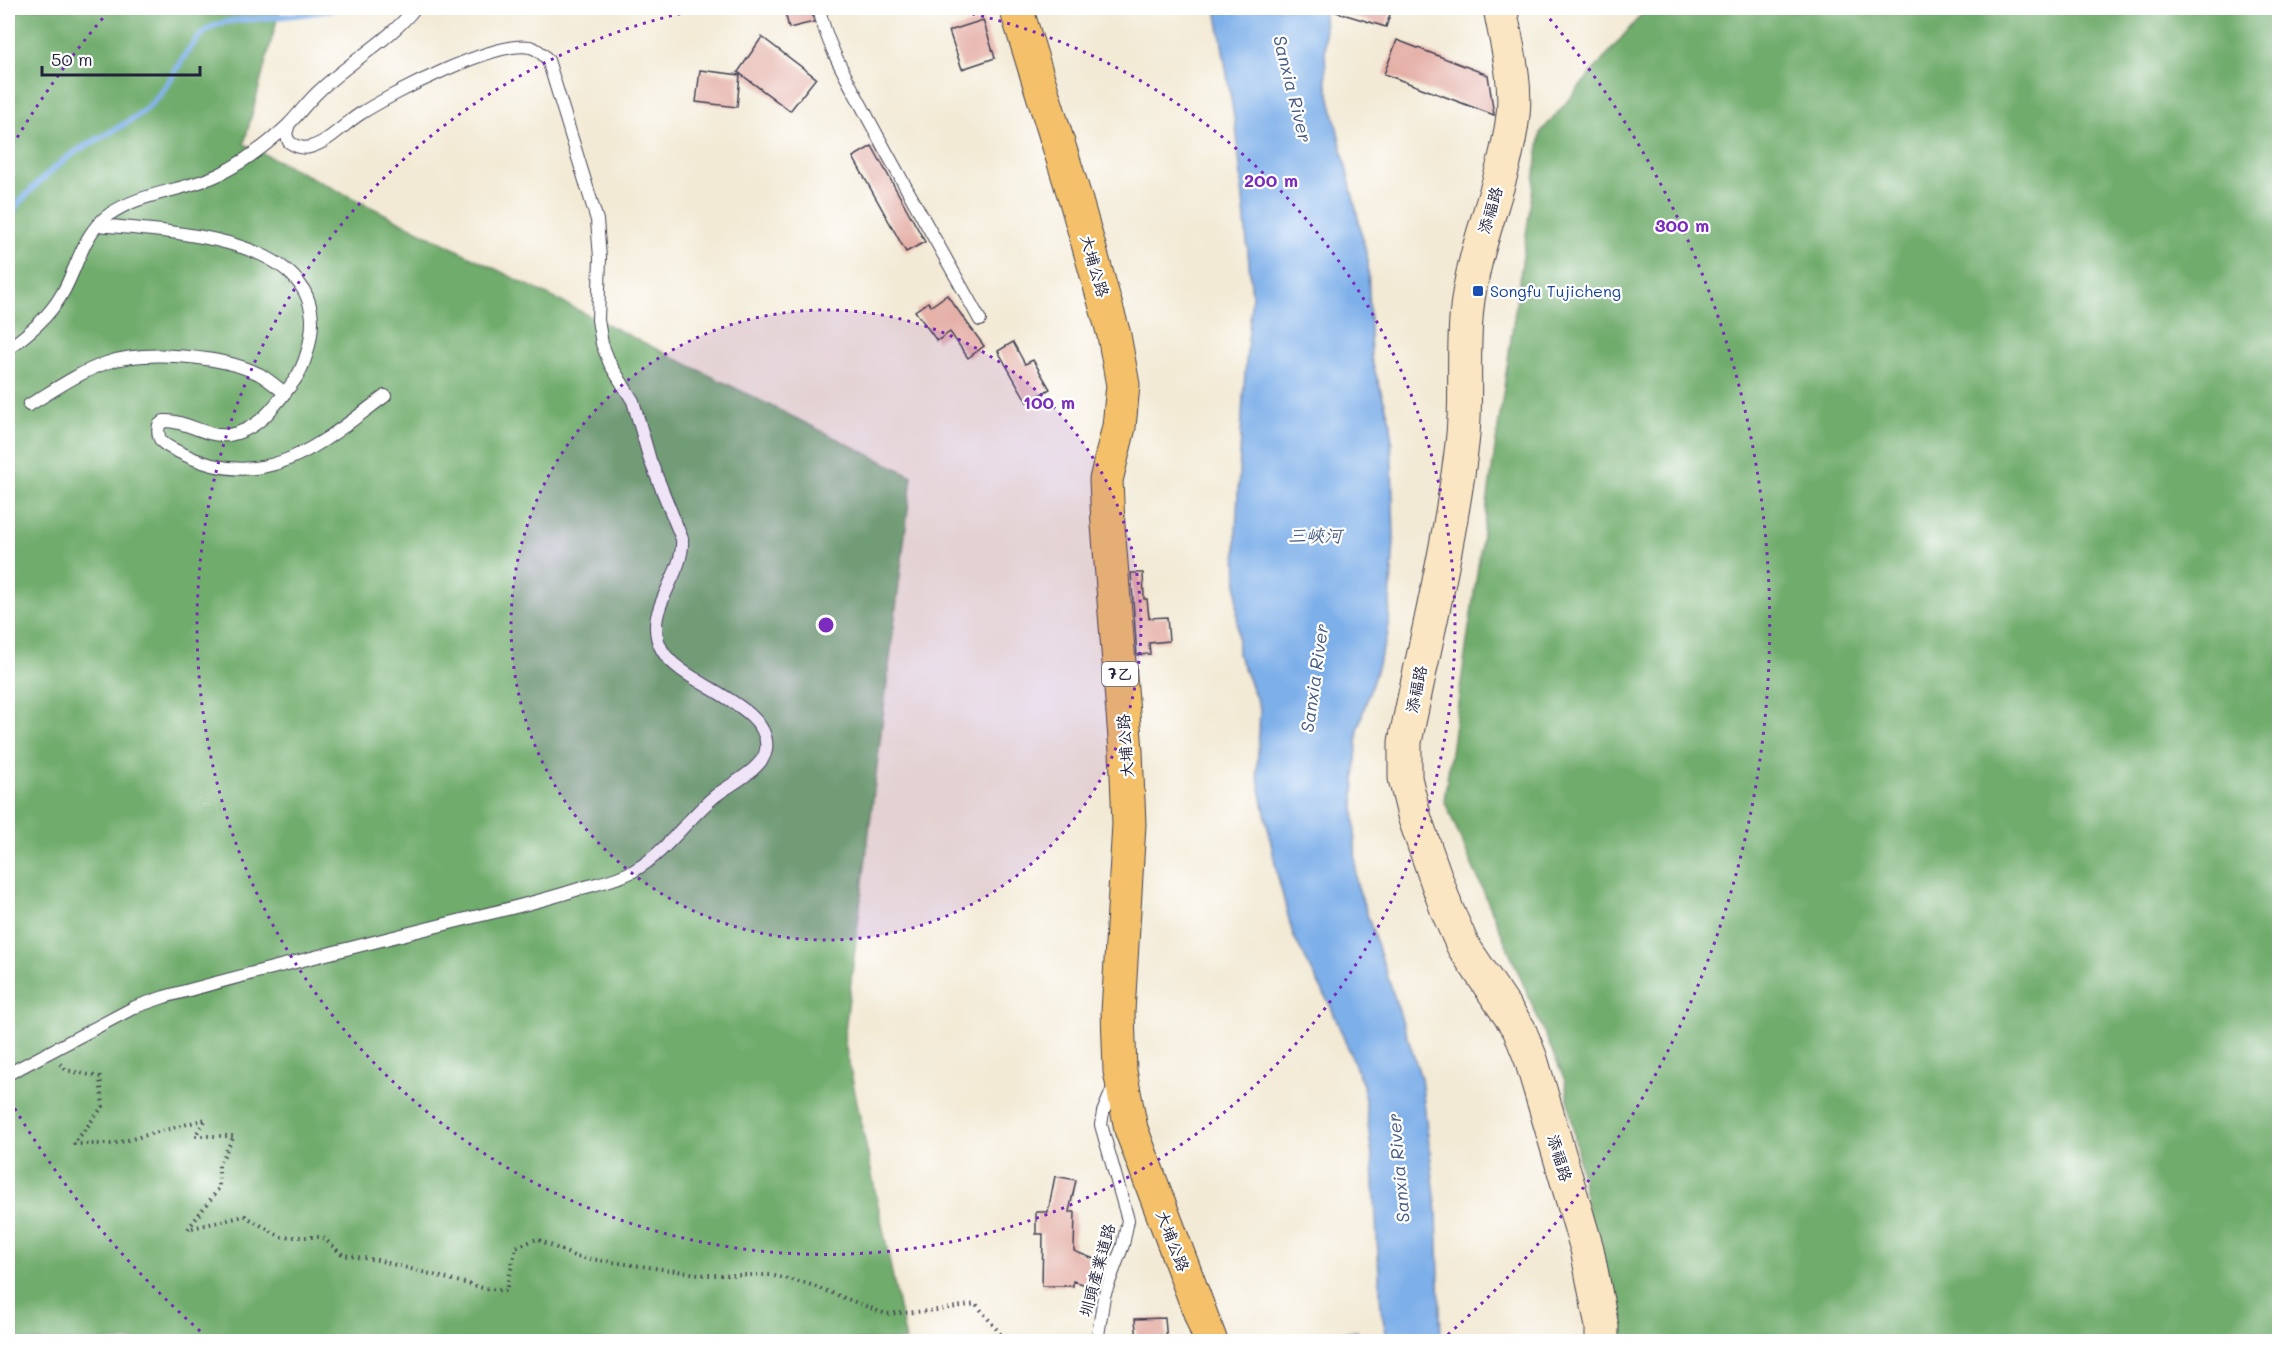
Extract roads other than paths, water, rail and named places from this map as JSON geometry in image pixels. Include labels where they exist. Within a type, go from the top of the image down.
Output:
[{"type":"main road","name":"大埔公路","points":[[1016,8],[1080,213],[1114,335],[1123,385],[1119,427],[1106,480],[1107,525],[1126,751],[1129,824],[1118,1012],[1120,1071],[1131,1129],[1203,1335]]},
{"type":"street","name":"添福路","points":[[1500,8],[1512,79],[1514,113],[1505,161],[1481,235],[1468,300],[1464,354],[1463,441],[1455,496],[1405,742],[1405,778],[1415,819],[1447,910],[1463,946],[1519,1029],[1531,1059],[1587,1249],[1602,1328],[1602,1341]]},
{"type":"lane","points":[[8,349],[51,312],[64,292],[80,255],[107,216],[139,200],[219,174],[239,163],[289,124],[320,90],[378,45],[415,8]]},
{"type":"lane","points":[[819,8],[822,26],[832,50],[899,176],[980,320]]},
{"type":"lane","points":[[8,1074],[135,1006],[542,900],[620,877],[644,865],[709,801],[755,768],[763,759],[766,750],[765,736],[753,718],[736,704],[685,673],[662,650],[656,636],[656,622],[660,608],[683,551],[682,539],[650,460],[633,401],[610,363],[602,344],[598,320],[600,258],[597,220],[548,60],[539,51],[529,47],[498,50],[405,88],[359,115],[323,141],[309,147],[296,146],[289,142],[286,134],[289,124]]},
{"type":"lane","points":[[99,225],[201,237],[240,246],[269,258],[299,282],[311,305],[312,336],[297,376],[270,412],[251,428],[230,435],[214,435],[181,422],[164,421],[159,424],[157,433],[162,443],[190,458],[229,469],[253,469],[284,461],[315,448],[385,396]]},
{"type":"lane","points":[[29,405],[78,375],[107,362],[147,355],[186,356],[238,367],[259,374],[285,393]]},
{"type":"lane","name":"圳頭產業道路","points":[[1097,1341],[1104,1296],[1127,1232],[1128,1221],[1101,1125],[1103,1112],[1120,1071]]},
{"type":"water","name":"三峽河","points":[[1216,8],[1324,8],[1326,81],[1368,261],[1371,358],[1391,424],[1394,540],[1388,633],[1358,728],[1354,796],[1356,881],[1421,1078],[1437,1212],[1441,1341],[1388,1341],[1381,1310],[1373,1164],[1363,1085],[1331,1007],[1293,935],[1277,873],[1257,773],[1260,708],[1238,654],[1236,531],[1243,397],[1252,295],[1237,135]]},
{"type":"water","points":[[1357,1331],[1361,1341],[1336,1341],[1337,1334]]},
{"type":"waterway","points":[[8,215],[62,162],[146,109],[162,92],[194,42],[210,28],[232,21],[306,14],[337,8]]},
{"type":"place","name":"Songfu Tujicheng","points":[[1478,291]]},
{"type":"water label","name":"Sanxia River","points":[[1292,89]]},
{"type":"water label","name":"Sanxia River","points":[[1315,678]]},
{"type":"water label","name":"Sanxia River","points":[[1399,1168]]}]
